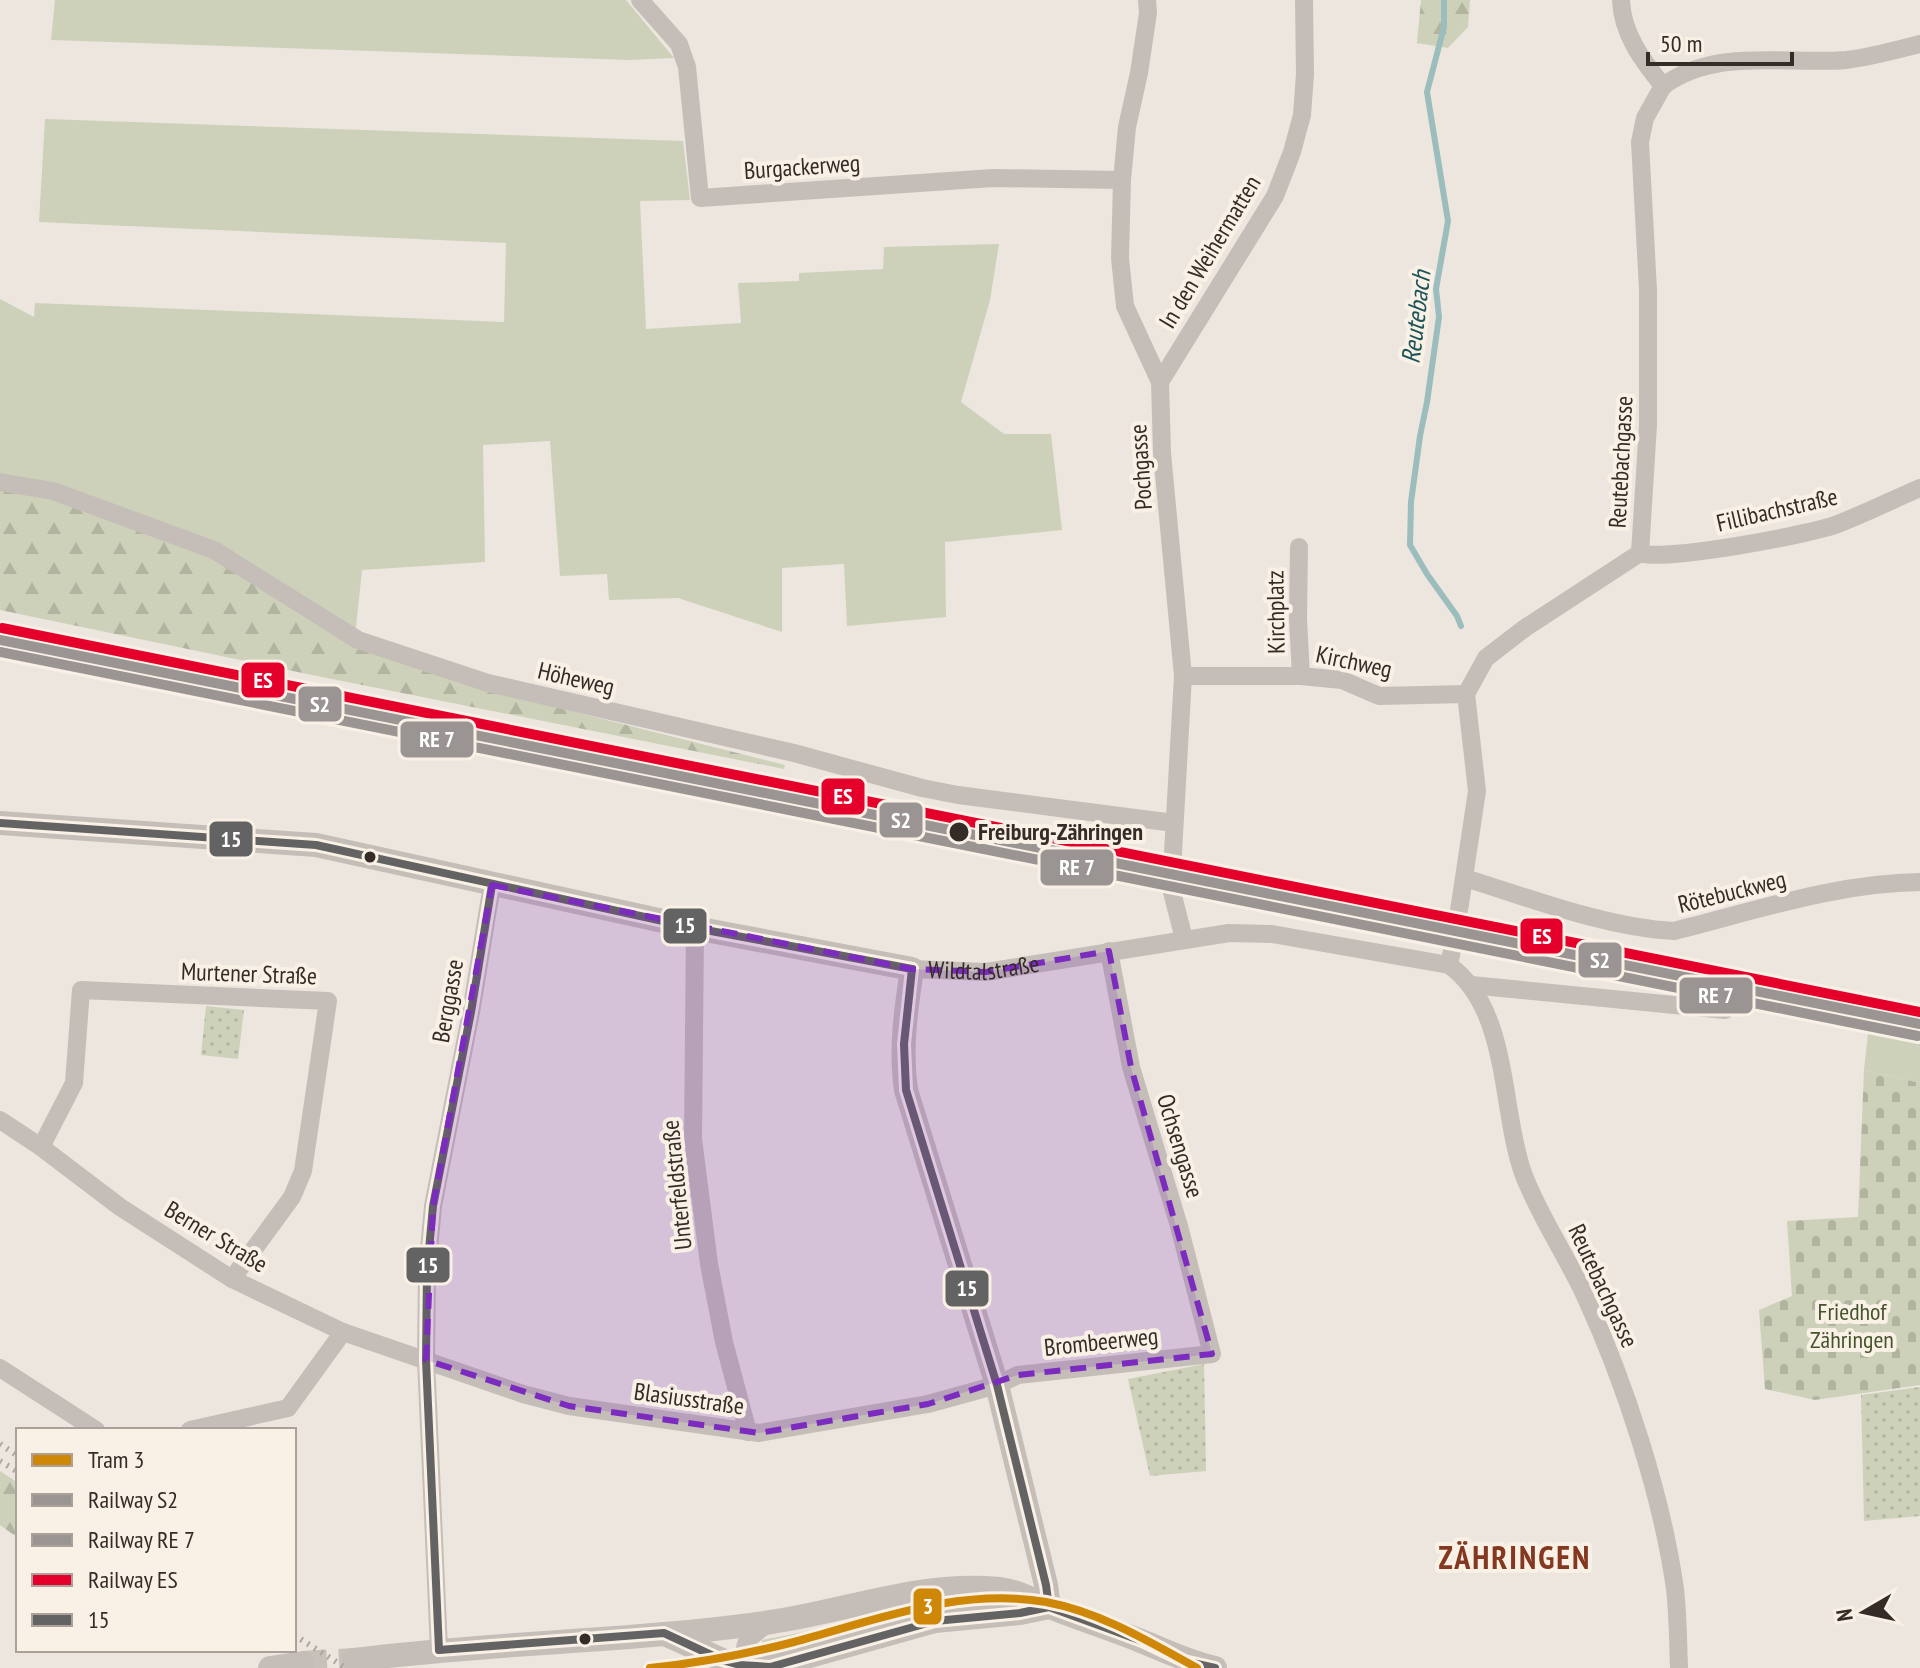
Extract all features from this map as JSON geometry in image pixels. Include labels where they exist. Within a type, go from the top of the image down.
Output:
[{"type":"street","name":"Burgackerweg","points":[[640,0],[679,44],[687,67],[700,198],[993,178],[1122,180]]},
{"type":"street","name":"Pochgasse","points":[[1147,0],[1148,13],[1139,73],[1127,127],[1120,258],[1125,306],[1160,382],[1162,453],[1183,676],[1171,888],[1184,939]]},
{"type":"street","name":"In den Weihermatten","points":[[1160,382],[1275,196],[1292,152],[1302,115],[1304,0]]},
{"type":"street","points":[[1621,0],[1621,14],[1639,56],[1663,86],[1679,74],[1723,63],[1849,60],[1920,44]]},
{"type":"street","name":"Reutebachgasse","points":[[1466,694],[1486,658],[1525,628],[1640,553],[1648,425],[1648,290],[1640,142],[1645,118],[1663,86]]},
{"type":"street","name":"Höheweg","points":[[0,482],[53,491],[214,550],[358,640],[488,683],[794,753],[922,788],[1174,823]]},
{"type":"street","name":"Fillibachstraße","points":[[1640,553],[1649,556],[1680,555],[1832,526],[1920,488]]},
{"type":"street","name":"Kirchplatz","points":[[1299,547],[1301,676]]},
{"type":"street","name":"Kirchweg","points":[[1183,676],[1301,676],[1342,680],[1379,696],[1466,694]]},
{"type":"street","points":[[1460,904],[1477,791],[1466,694]]},
{"type":"street","name":"Wildtalstraße","points":[[0,823],[316,845],[695,928],[912,969],[986,972],[1229,933],[1272,934],[1449,965]]},
{"type":"street","name":"Rötebuckweg","points":[[1465,878],[1566,909],[1651,930],[1674,931],[1850,887],[1920,882]]},
{"type":"street","name":"Berggasse","points":[[439,1650],[426,1360],[427,1271],[433,1206],[492,885]]},
{"type":"street","name":"Unterfeldstraße","points":[[695,928],[693,1139],[709,1264],[724,1342],[748,1432]]},
{"type":"street","points":[[1449,965],[1454,940]]},
{"type":"street","name":"Ochsengasse","points":[[1109,951],[1131,1067],[1179,1226],[1212,1354]]},
{"type":"street","name":"Reutebachgasse","points":[[1449,965],[1471,985],[1498,1049],[1512,1133],[1523,1173],[1586,1297],[1621,1386],[1657,1502],[1675,1590],[1679,1668]]},
{"type":"street","points":[[912,969],[904,1021],[902,1064],[906,1090],[997,1385],[1043,1570],[1049,1607]]},
{"type":"street","points":[[1471,985],[1725,1010]]},
{"type":"street","name":"Murtener Straße","points":[[41,1147],[74,1083],[81,990],[328,1001],[303,1171],[292,1197],[232,1279]]},
{"type":"street","name":"Berner Straße","points":[[0,1120],[120,1207],[232,1279],[343,1332],[426,1360]]},
{"type":"street","points":[[199,1428],[288,1408],[343,1332]]},
{"type":"street","name":"Brombeerweg","points":[[997,1385],[1018,1375],[1212,1354]]},
{"type":"street","name":"Blasiusstraße","points":[[426,1360],[523,1394],[569,1406],[748,1432],[888,1413],[997,1385]]},
{"type":"street","points":[[0,1368],[93,1428]]},
{"type":"street","points":[[354,1660],[770,1622],[930,1590],[996,1589],[1020,1593],[1176,1661],[1215,1668]]},
{"type":"street","points":[[664,1633],[722,1660],[755,1667],[787,1663],[935,1621],[1020,1613],[1049,1607]]},
{"type":"street","points":[[755,1667],[746,1658],[744,1648],[747,1641],[770,1622]]},
{"type":"street","points":[[270,1668],[303,1663]]},
{"type":"highlighted area","points":[[492,885],[912,969],[986,972],[1109,951],[1131,1067],[1212,1354],[1018,1375],[928,1404],[759,1433],[569,1406],[426,1360],[433,1206]]},
{"type":"green space","points":[[55,0],[626,0],[674,58],[630,60],[51,40]]},
{"type":"green space","points":[[1421,0],[1470,0],[1468,27],[1448,48],[1417,43]]},
{"type":"green space","points":[[45,119],[683,141],[690,200],[640,201],[646,329],[741,323],[738,283],[799,281],[799,273],[883,269],[884,247],[999,244],[990,300],[961,402],[1004,434],[1051,434],[1062,530],[945,542],[946,617],[847,626],[844,564],[782,568],[782,632],[678,598],[609,600],[607,574],[560,576],[550,441],[483,445],[485,562],[362,570],[354,646],[0,488],[0,299],[34,317],[35,303],[504,322],[506,243],[39,222]]},
{"type":"green space","points":[[0,488],[55,499],[205,551],[354,646],[488,690],[785,765],[784,769],[0,610]]},
{"type":"green space","points":[[206,1006],[244,1010],[238,1059],[201,1055]]},
{"type":"green space","points":[[1869,1024],[1920,1035],[1920,1083],[1864,1070]]},
{"type":"green space","name":"Friedhof Zähringen","points":[[1864,1070],[1920,1083],[1920,1385],[1815,1400],[1765,1389],[1759,1310],[1792,1296],[1787,1221],[1858,1217]]},
{"type":"green space","points":[[1204,1364],[1206,1471],[1150,1476],[1128,1379]]},
{"type":"green space","points":[[1920,1387],[1920,1516],[1864,1521],[1861,1395]]},
{"type":"green space","points":[[0,1471],[16,1482],[16,1537],[0,1525]]},
{"type":"green space","points":[[990,1593],[990,1603],[1001,1603],[767,1661],[762,1640],[830,1627],[938,1598]]},
{"type":"waterway","name":"Reutebach","points":[[1444,0],[1444,27],[1427,92],[1448,221],[1436,289],[1439,317],[1411,502],[1410,545],[1461,626]]},
{"type":"tunnel","points":[[1454,940],[1460,904]]},
{"type":"tunnel","points":[[303,1663],[354,1660]]},
{"type":"railway","points":[[0,1444],[16,1455]]},
{"type":"railway","points":[[0,1461],[16,1471]]},
{"type":"railway","points":[[296,1636],[346,1668]]},
{"type":"tram line","name":"3","points":[[650,1668],[759,1650],[918,1608],[982,1599],[1046,1602],[1086,1613],[1124,1629],[1197,1668]]},
{"type":"rail line","name":"ES","points":[[2,628],[1920,1012]]},
{"type":"rail line","name":"S2","points":[[0,640],[1920,1024]]},
{"type":"transit line","points":[[0,652],[1918,1036]]},
{"type":"transit line","name":"15","points":[[0,823],[316,845],[695,928],[912,969]]},
{"type":"transit line","name":"15","points":[[439,1650],[426,1360],[427,1271],[433,1206],[492,885]]},
{"type":"transit line","name":"15","points":[[912,969],[904,1044],[906,1090],[997,1385],[1049,1607]]},
{"type":"transit line","name":"15","points":[[439,1650],[664,1633],[722,1660],[770,1667],[935,1621],[1020,1613],[1049,1607],[1142,1641],[1184,1661],[1215,1668]]},
{"type":"place","name":"Freiburg-Zähringen","points":[[959,832]]},
{"type":"district","name":"ZÄHRINGEN","points":[[1515,1558]]}]
